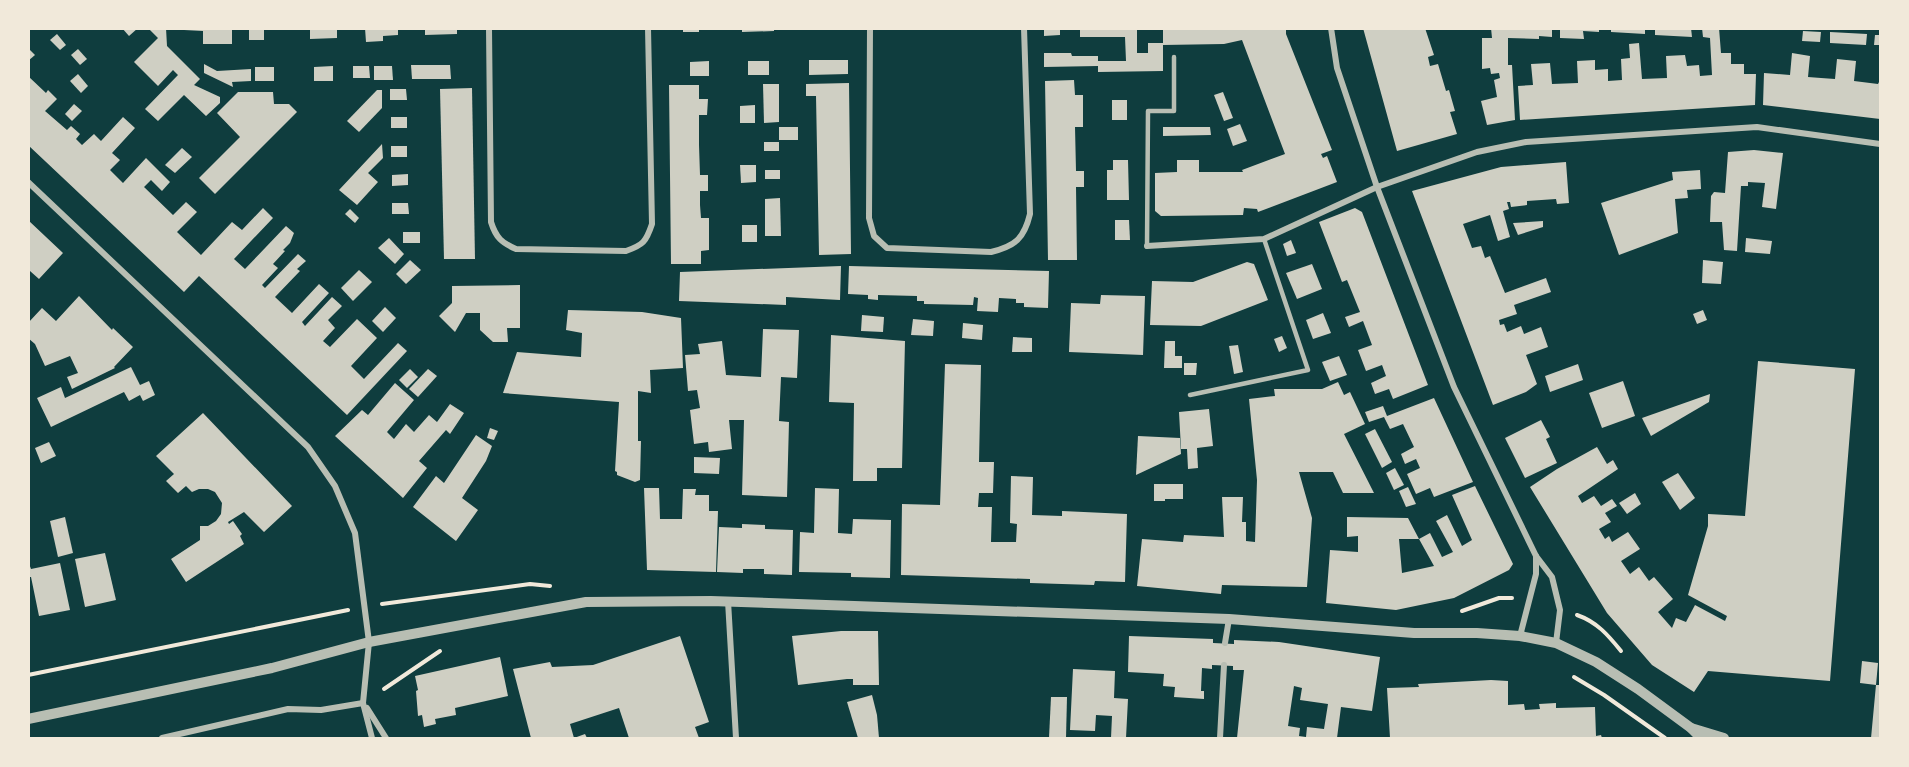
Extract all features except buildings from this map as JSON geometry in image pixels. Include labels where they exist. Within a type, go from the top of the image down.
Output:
[{"type":"street","points":[[489,28],[491,222],[495,234],[502,243],[516,249],[626,251],[638,247],[647,239],[652,224],[648,28]]},
{"type":"street","points":[[870,28],[868,218],[874,237],[887,248],[991,252],[1005,248],[1019,240],[1026,229],[1030,214],[1024,28]]},
{"type":"street","points":[[1331,28],[1337,68],[1377,187],[1454,387],[1536,556],[1552,577],[1560,610],[1556,643]]},
{"type":"street","points":[[1147,246],[1264,239],[1377,187],[1477,152],[1526,142],[1757,127],[1881,144]]},
{"type":"street","points":[[28,182],[308,447],[335,486],[355,533],[369,642],[363,703],[372,738]]},
{"type":"street","points":[[1520,636],[1536,574],[1536,556]]},
{"type":"street","points":[[728,601],[736,738]]},
{"type":"street","points":[[28,719],[272,668],[369,642],[586,602],[728,601],[1229,619],[1414,633],[1520,636],[1556,643],[1596,662],[1638,689],[1701,738]]},
{"type":"street","points":[[1226,643],[1229,619]]},
{"type":"street","points":[[1220,738],[1224,665]]},
{"type":"street","points":[[162,738],[288,709],[321,710],[363,703]]},
{"type":"street","points":[[363,703],[386,738]]},
{"type":"street","points":[[1691,728],[1724,738]]},
{"type":"lane","points":[[1147,246],[1148,111],[1174,111],[1174,57]]},
{"type":"lane","points":[[1190,394],[1308,370],[1264,239]]},
{"type":"path","points":[[28,675],[365,606],[530,584],[578,591],[586,602]]},
{"type":"path","points":[[1457,613],[1499,598],[1514,598],[1530,602]]},
{"type":"path","points":[[363,703],[441,650]]},
{"type":"path","points":[[1567,673],[1604,695],[1665,738]]}]
